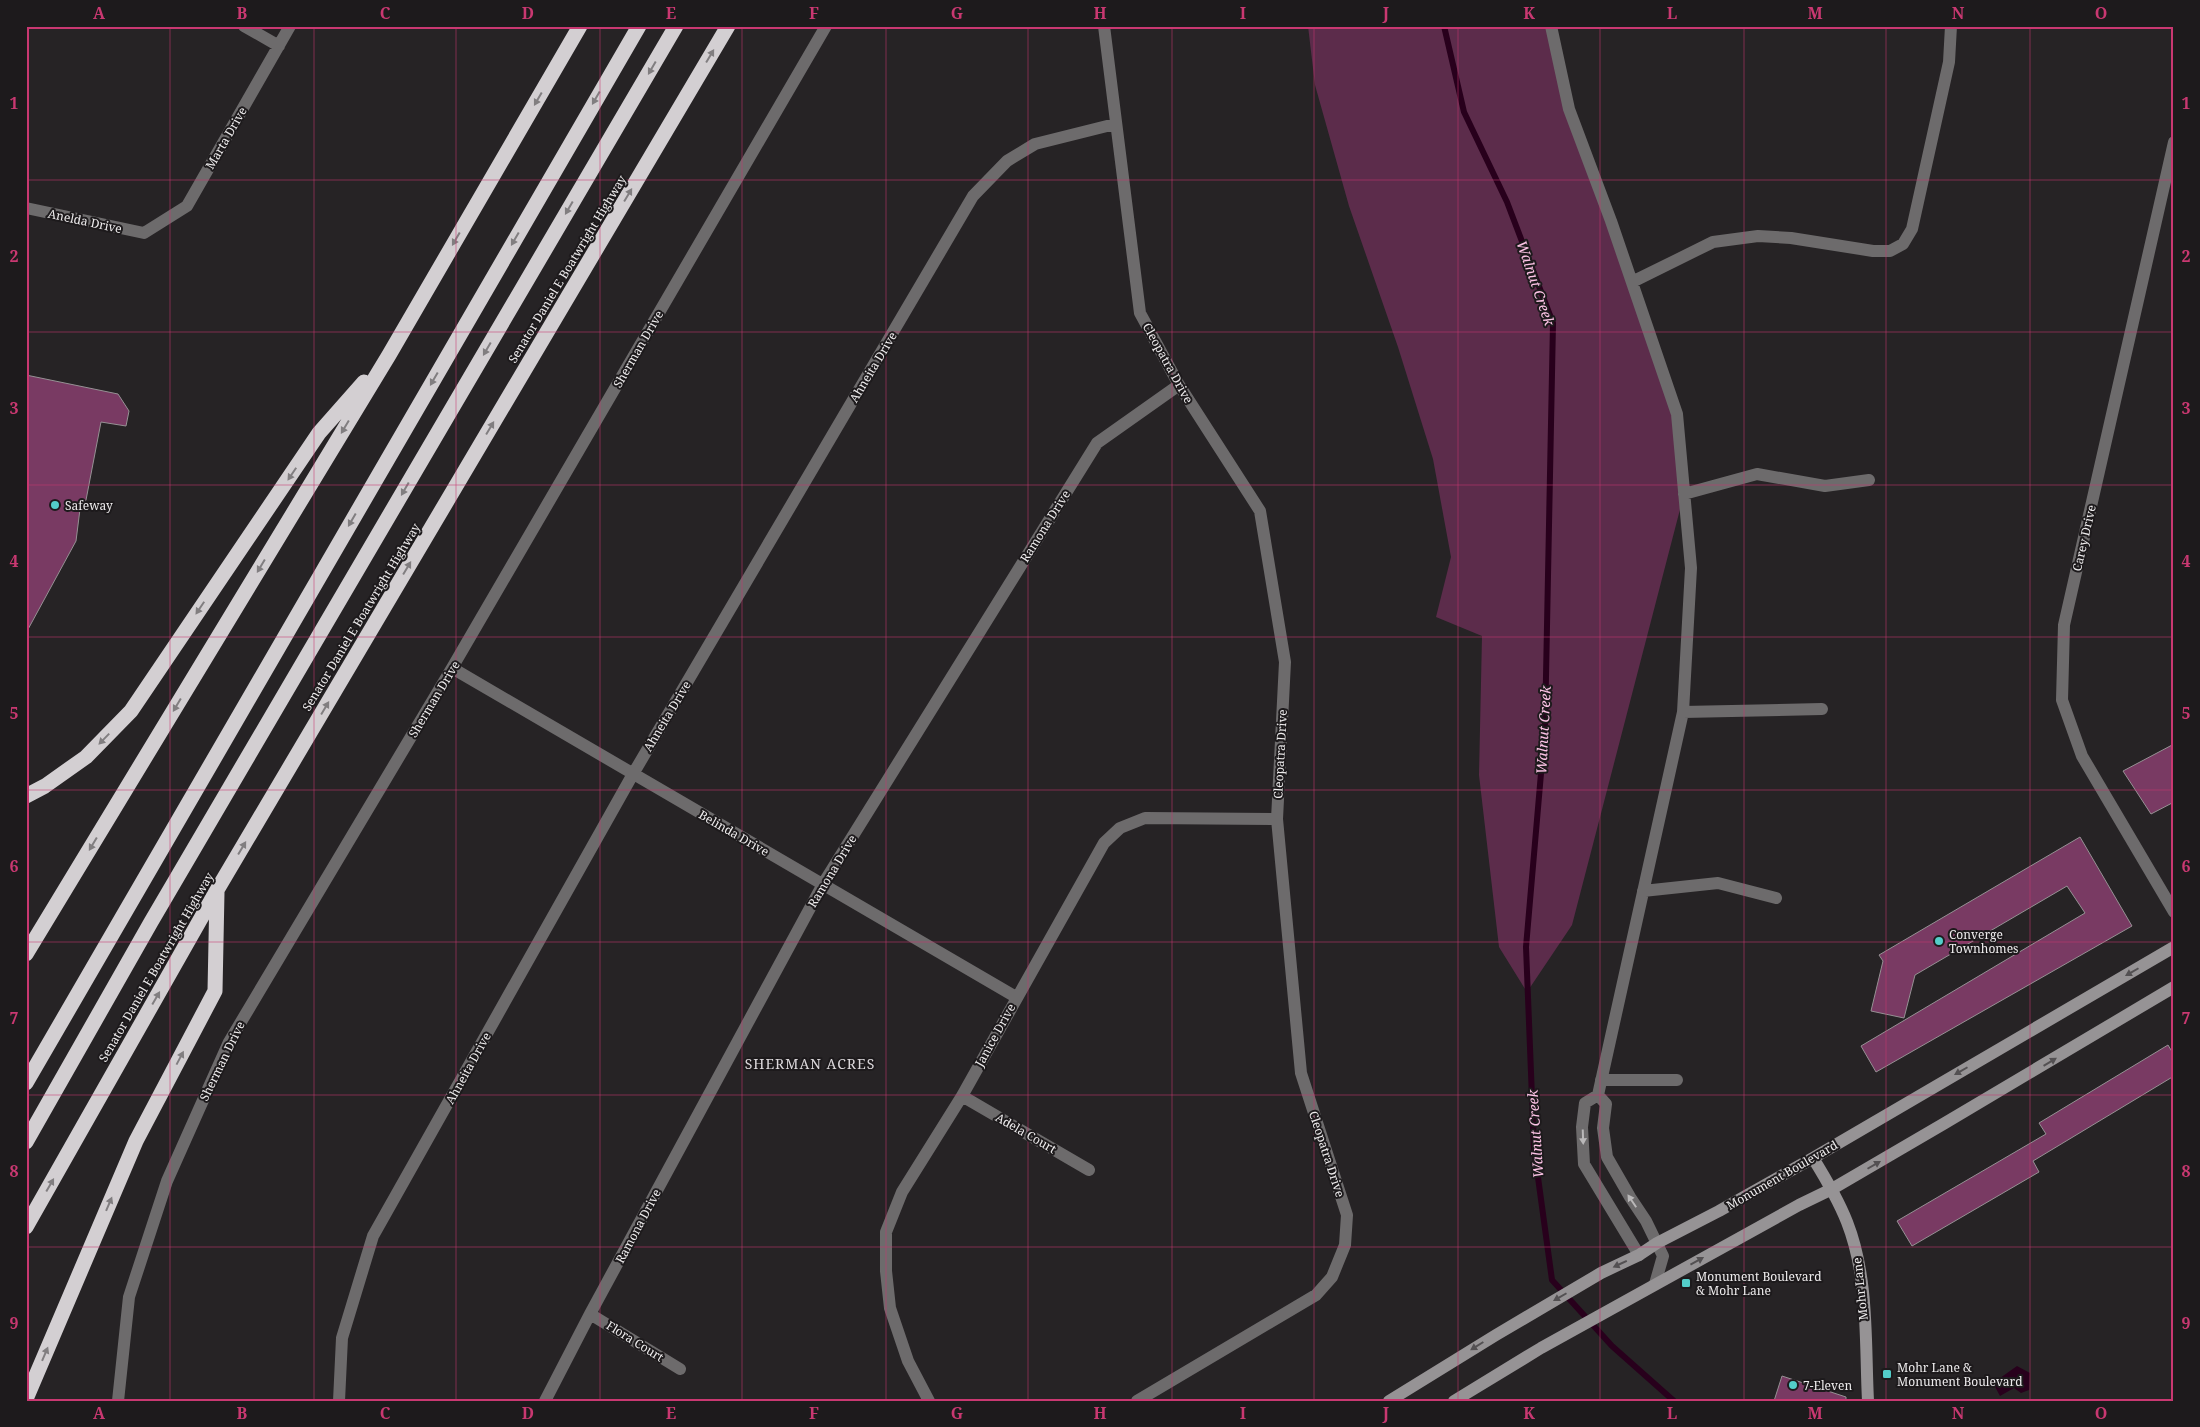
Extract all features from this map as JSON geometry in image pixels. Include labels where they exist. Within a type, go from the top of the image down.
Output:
[{"type":"highway","points":[[26,954],[389,355],[580,26]]},
{"type":"highway","points":[[26,1083],[639,26]]},
{"type":"highway","points":[[26,1142],[151,922],[676,26]]},
{"type":"highway","name":"Senator Daniel E Boatwright Highway","points":[[26,1227],[217,890],[728,26]]},
{"type":"highway","points":[[26,796],[45,786],[86,757],[131,711],[319,433],[389,355]]},
{"type":"highway","points":[[26,1399],[136,1141],[215,991],[217,890]]},
{"type":"main road","name":"Monument Boulevard","points":[[1389,1401],[1518,1321],[1601,1273],[1638,1255],[1813,1158],[2174,947]]},
{"type":"main road","points":[[1454,1401],[1541,1348],[1655,1284],[1799,1205],[1832,1189],[2000,1092],[2174,987]]},
{"type":"main road","name":"Mohr Lane","points":[[1813,1158],[1832,1189],[1848,1223],[1860,1269],[1868,1401]]},
{"type":"street","points":[[244,26],[279,46]]},
{"type":"street","name":"Marta Drive","points":[[144,234],[187,206],[290,26]]},
{"type":"street","name":"Sherman Drive","points":[[118,1401],[130,1297],[167,1181],[228,1042],[452,668],[826,26]]},
{"type":"street","name":"Cleopatra Drive","points":[[1104,26],[1140,313],[1179,385],[1260,511],[1285,662],[1277,818],[1301,1073],[1347,1215],[1345,1245],[1332,1277],[1316,1295],[1137,1401]]},
{"type":"street","points":[[1551,26],[1569,109],[1632,282],[1677,414],[1691,568],[1683,712],[1598,1095],[1585,1103],[1582,1127],[1584,1164],[1638,1255]]},
{"type":"street","points":[[1632,282],[1714,242],[1758,236],[1791,238],[1873,251],[1890,251],[1903,244],[1912,229],[1949,62],[1951,26]]},
{"type":"street","name":"Ahneita Drive","points":[[339,1401],[342,1338],[373,1236],[633,774],[973,196],[1007,161],[1035,144],[1116,124]]},
{"type":"street","name":"Carey Drive","points":[[2174,142],[2064,625],[2062,700],[2082,756],[2174,912]]},
{"type":"street","name":"Anelda Drive","points":[[26,208],[144,234]]},
{"type":"street","name":"Ramona Drive","points":[[545,1401],[590,1314],[823,884],[1097,443],[1179,385]]},
{"type":"street","points":[[1684,494],[1758,474],[1826,486],[1869,480]]},
{"type":"street","name":"Belinda Drive","points":[[452,668],[1016,997]]},
{"type":"street","points":[[1683,712],[1822,708]]},
{"type":"street","name":"Janice Drive","points":[[929,1401],[908,1361],[890,1308],[886,1271],[886,1232],[902,1192],[962,1096],[1104,842],[1120,828],[1146,818],[1277,818]]},
{"type":"street","points":[[1643,891],[1718,883],[1776,898]]},
{"type":"street","points":[[1601,1080],[1678,1080]]},
{"type":"street","points":[[1598,1095],[1606,1104],[1603,1128],[1607,1157],[1646,1221],[1663,1256],[1655,1284]]},
{"type":"street","name":"Adela Court","points":[[962,1096],[1089,1170]]},
{"type":"street","name":"Flora Court","points":[[590,1314],[680,1369]]},
{"type":"shaded area","points":[[1308,26],[1551,26],[1569,109],[1677,414],[1684,494],[1572,925],[1527,992],[1499,947],[1479,775],[1482,636],[1436,617],[1451,557],[1433,459],[1398,347],[1349,206],[1315,85]]},
{"type":"shaded area","points":[[2017,1366],[2030,1373],[2029,1390],[2021,1393],[2014,1388],[2000,1396],[1993,1383]]},
{"type":"building","name":"Safeway","points":[[26,375],[118,394],[129,411],[126,426],[101,422],[86,500],[80,509],[76,541],[26,633]]},
{"type":"building","points":[[2174,744],[2174,802],[2151,814],[2123,771]]},
{"type":"building","name":"Converge Townhomes","points":[[2080,837],[2132,926],[1876,1072],[1861,1046],[2085,913],[2067,886],[1915,975],[1904,1018],[1871,1011],[1883,961],[1879,955]]},
{"type":"building","points":[[2168,1045],[2174,1055],[2174,1076],[2033,1161],[2039,1172],[1912,1246],[1897,1221],[2046,1134],[2039,1123]]},
{"type":"building","name":"7-Eleven","points":[[1782,1376],[1846,1397],[1846,1401],[1774,1401]]},
{"type":"waterway","name":"Walnut Creek","points":[[1444,26],[1464,112],[1507,202],[1553,323],[1545,727],[1526,947],[1534,1148],[1552,1280],[1612,1346],[1674,1401]]},
{"type":"place","name":"Safeway","points":[[55,505]]},
{"type":"place","name":"Converge Townhomes","points":[[1939,941]]},
{"type":"place","name":"Monument Boulevard & Mohr Lane","points":[[1686,1283]]},
{"type":"place","name":"Mohr Lane & Monument Boulevard","points":[[1887,1374]]},
{"type":"place","name":"7-Eleven","points":[[1793,1385]]},
{"type":"district","name":"SHERMAN ACRES","points":[[810,1063]]}]
